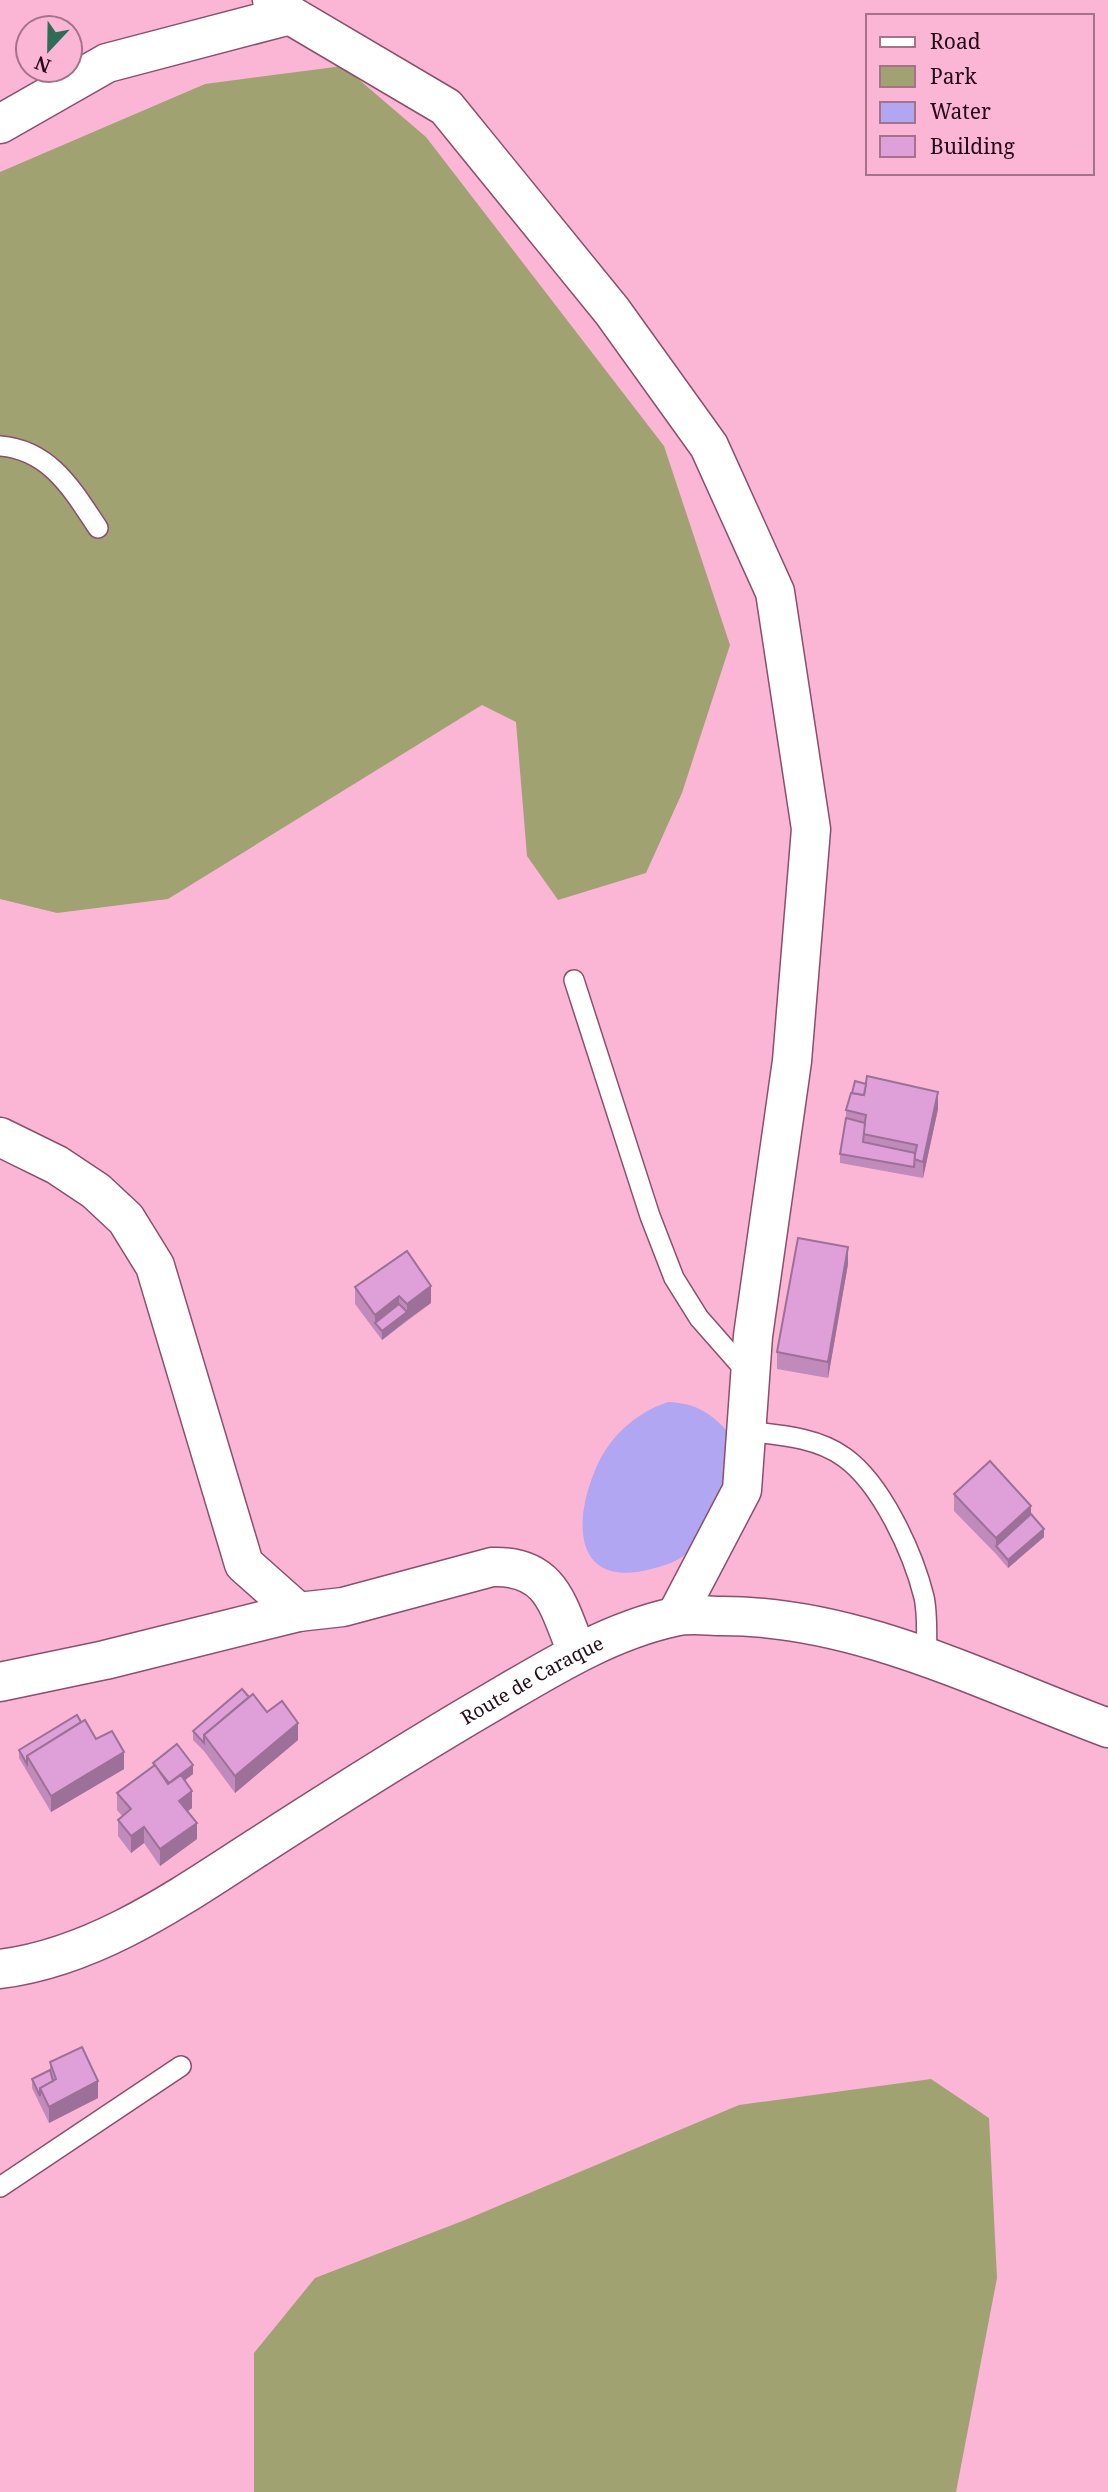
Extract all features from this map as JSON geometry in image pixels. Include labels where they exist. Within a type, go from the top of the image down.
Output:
[{"type":"street","points":[[0,124],[107,64],[281,7],[446,107],[612,311],[709,446],[775,592],[811,829],[792,1061],[753,1336],[742,1490],[676,1616]]},
{"type":"street","points":[[0,1138],[57,1165],[96,1191],[126,1219],[155,1266],[244,1564],[298,1612]]},
{"type":"street","points":[[0,1682],[105,1660],[298,1612],[343,1606],[492,1567],[511,1566],[539,1578],[550,1588],[577,1652]]},
{"type":"street","name":"Route de Caraque","points":[[0,1969],[73,1950],[112,1934],[173,1901],[406,1752],[577,1652],[676,1616],[749,1616],[814,1625],[927,1656],[1108,1728]]},
{"type":"lane","points":[[0,446],[10,447],[58,470],[99,528]]},
{"type":"lane","points":[[574,980],[650,1216],[674,1278],[699,1318],[750,1377]]},
{"type":"lane","points":[[746,1431],[796,1437],[844,1457],[868,1480],[902,1535],[924,1599],[927,1656]]},
{"type":"lane","points":[[0,2187],[181,2066]]},
{"type":"green space","points":[[343,66],[426,137],[664,446],[730,645],[682,793],[646,873],[558,900],[527,856],[516,722],[482,705],[168,899],[57,913],[0,899],[0,172],[205,84]]},
{"type":"green space","points":[[931,2079],[989,2118],[997,2278],[956,2492],[254,2492],[254,2353],[315,2278],[465,2220],[739,2105]]},
{"type":"water","points":[[668,1402],[686,1404],[701,1410],[727,1431],[726,1479],[703,1528],[685,1555],[672,1563],[651,1569],[626,1573],[608,1570],[595,1562],[586,1549],[583,1532],[583,1514],[594,1473],[606,1449],[623,1429],[643,1413]]},
{"type":"building","points":[[867,1076],[938,1092],[923,1162],[914,1159],[917,1145],[863,1134],[866,1115],[846,1110],[851,1093],[864,1095]]},
{"type":"building","points":[[855,1081],[866,1084],[864,1095],[852,1093]]},
{"type":"building","points":[[846,1118],[865,1123],[863,1142],[915,1153],[914,1167],[840,1154]]},
{"type":"building","points":[[798,1238],[848,1247],[828,1362],[777,1352]]},
{"type":"building","points":[[407,1251],[431,1286],[407,1304],[399,1296],[375,1315],[355,1287]]},
{"type":"building","points":[[399,1304],[407,1312],[382,1331],[375,1323]]},
{"type":"building","points":[[990,1461],[1031,1506],[996,1538],[954,1494]]},
{"type":"building","points":[[1031,1514],[1044,1529],[1008,1560],[996,1546]]},
{"type":"building","points":[[242,1689],[249,1697],[204,1735],[204,1743],[193,1731]]},
{"type":"building","points":[[253,1694],[267,1712],[282,1701],[298,1723],[235,1776],[204,1735]]},
{"type":"building","points":[[77,1715],[81,1722],[27,1756],[27,1764],[19,1750]]},
{"type":"building","points":[[85,1720],[96,1739],[112,1731],[124,1752],[51,1796],[27,1756]]},
{"type":"building","points":[[177,1744],[193,1765],[169,1783],[153,1763]]},
{"type":"building","points":[[155,1765],[168,1784],[181,1775],[192,1791],[179,1801],[197,1823],[160,1849],[144,1827],[131,1836],[118,1820],[131,1809],[117,1793]]},
{"type":"building","points":[[82,2047],[98,2081],[49,2107],[40,2088],[56,2079],[50,2062]]},
{"type":"building","points":[[50,2070],[53,2081],[40,2088],[40,2096],[32,2079]]}]
